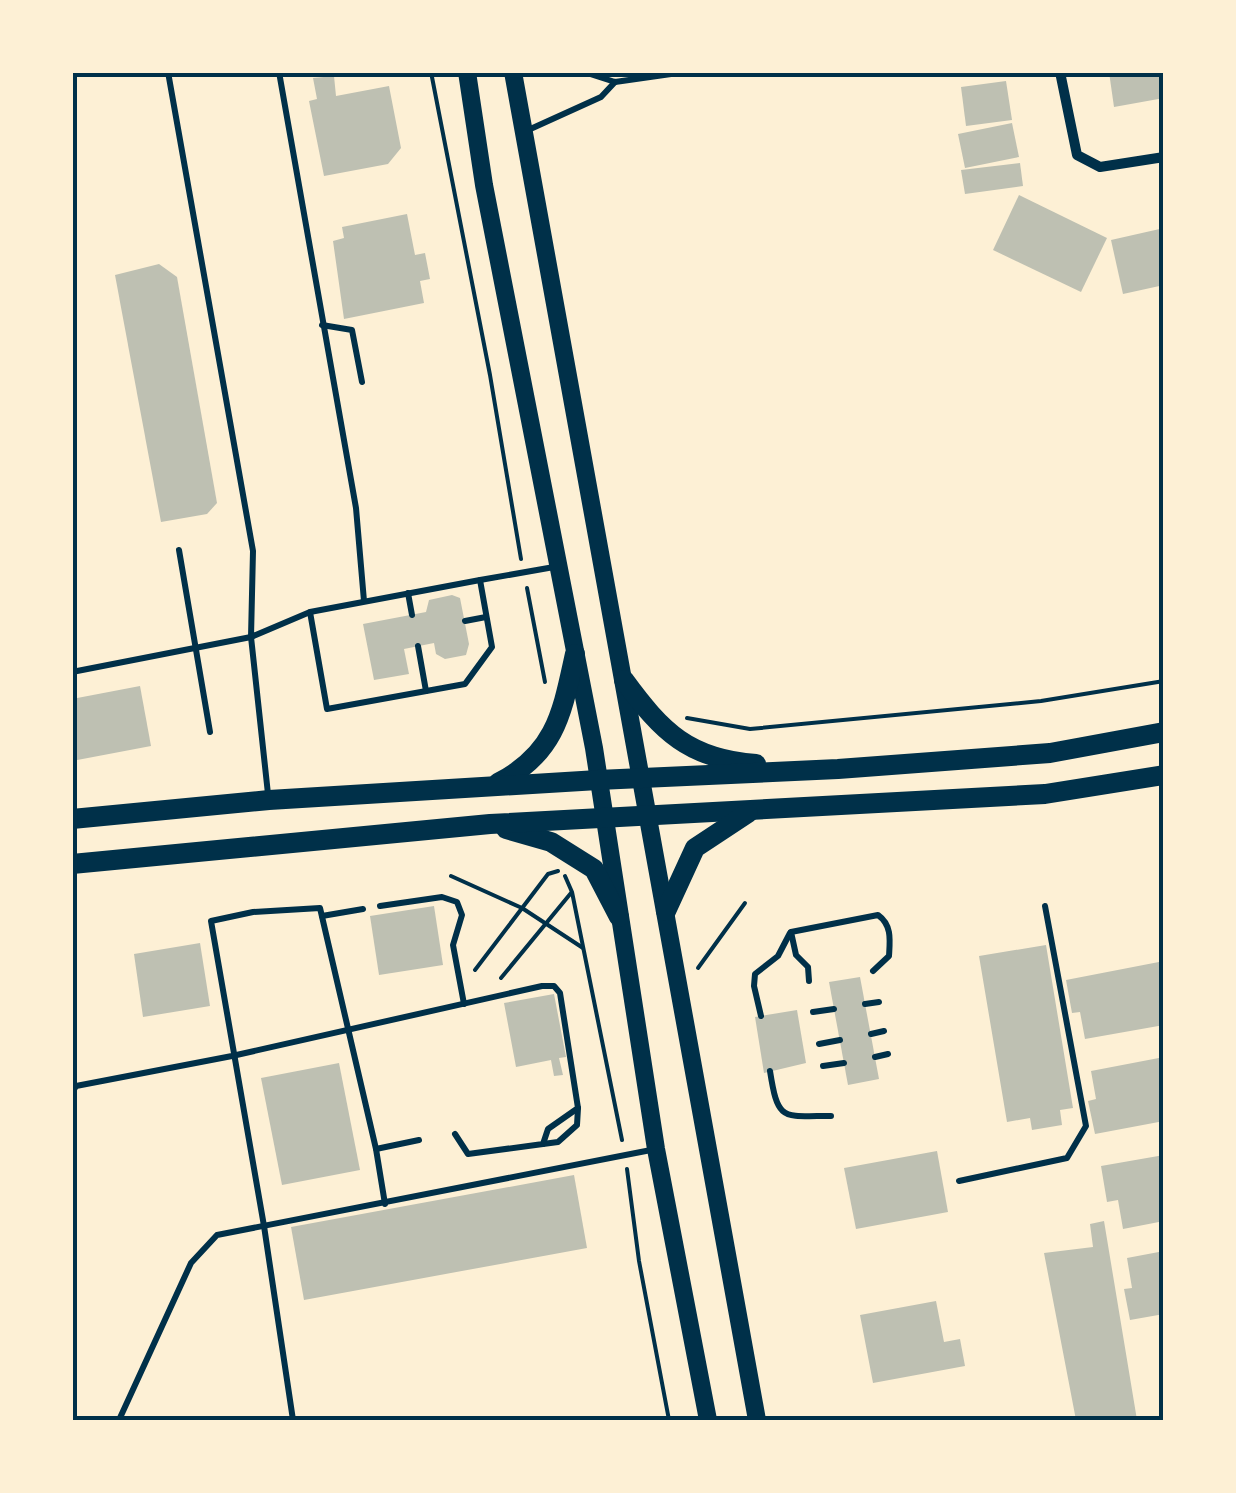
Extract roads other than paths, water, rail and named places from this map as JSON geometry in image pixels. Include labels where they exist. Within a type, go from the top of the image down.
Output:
[{"type":"main road","points":[[467,72],[484,185],[598,780],[656,1149],[708,1420]]},
{"type":"main road","points":[[512,72],[757,1420]]},
{"type":"main road","points":[[487,788],[521,771],[552,736],[575,654]]},
{"type":"main road","points":[[624,680],[668,734],[696,752],[731,762],[838,770]]},
{"type":"main road","points":[[72,819],[269,800],[838,770],[1050,753],[1164,732]]},
{"type":"main road","points":[[72,864],[490,824],[1046,794],[1164,774]]},
{"type":"main road","points":[[666,911],[695,848],[752,811]]},
{"type":"main road","points":[[490,824],[551,842],[594,869],[619,917]]},
{"type":"street","points":[[1060,72],[1077,155],[1100,167],[1164,157]]},
{"type":"lane","points":[[168,72],[253,551],[251,636],[269,800]]},
{"type":"lane","points":[[278,72],[356,508],[364,602]]},
{"type":"lane","points":[[584,72],[616,82],[685,72]]},
{"type":"lane","points":[[524,132],[601,97],[616,82]]},
{"type":"lane","points":[[322,325],[352,330],[362,382]]},
{"type":"lane","points":[[179,550],[210,732]]},
{"type":"lane","points":[[72,672],[251,636],[310,612],[558,566]]},
{"type":"lane","points":[[310,612],[326,709],[465,684],[492,648],[480,580]]},
{"type":"lane","points":[[408,593],[412,615]]},
{"type":"lane","points":[[465,622],[486,617]]},
{"type":"lane","points":[[418,646],[426,691]]},
{"type":"lane","points":[[380,906],[442,896],[457,902],[462,915],[452,945],[464,1004]]},
{"type":"lane","points":[[960,1181],[1067,1158],[1086,1126],[1046,906]]},
{"type":"lane","points":[[293,1420],[212,921],[253,912],[320,908],[376,1149],[385,1204]]},
{"type":"lane","points":[[322,916],[363,909]]},
{"type":"lane","points":[[790,932],[878,915],[891,936],[889,956],[874,970]]},
{"type":"lane","points":[[790,932],[796,955],[808,967],[810,981]]},
{"type":"lane","points":[[760,1016],[754,986],[756,974],[778,956],[790,932]]},
{"type":"lane","points":[[72,1093],[76,1086],[554,986],[560,993],[578,1108],[577,1125],[558,1142],[468,1154],[455,1134]]},
{"type":"lane","points":[[865,1004],[879,1002]]},
{"type":"lane","points":[[813,1012],[834,1009]]},
{"type":"lane","points":[[871,1034],[884,1031]]},
{"type":"lane","points":[[819,1044],[840,1040]]},
{"type":"lane","points":[[875,1058],[888,1054]]},
{"type":"lane","points":[[823,1066],[844,1063]]},
{"type":"lane","points":[[770,1071],[775,1104],[783,1112],[831,1116]]},
{"type":"lane","points":[[543,1144],[548,1129],[578,1108]]},
{"type":"lane","points":[[376,1149],[418,1140]]},
{"type":"lane","points":[[119,1420],[191,1263],[217,1236],[656,1149]]}]
